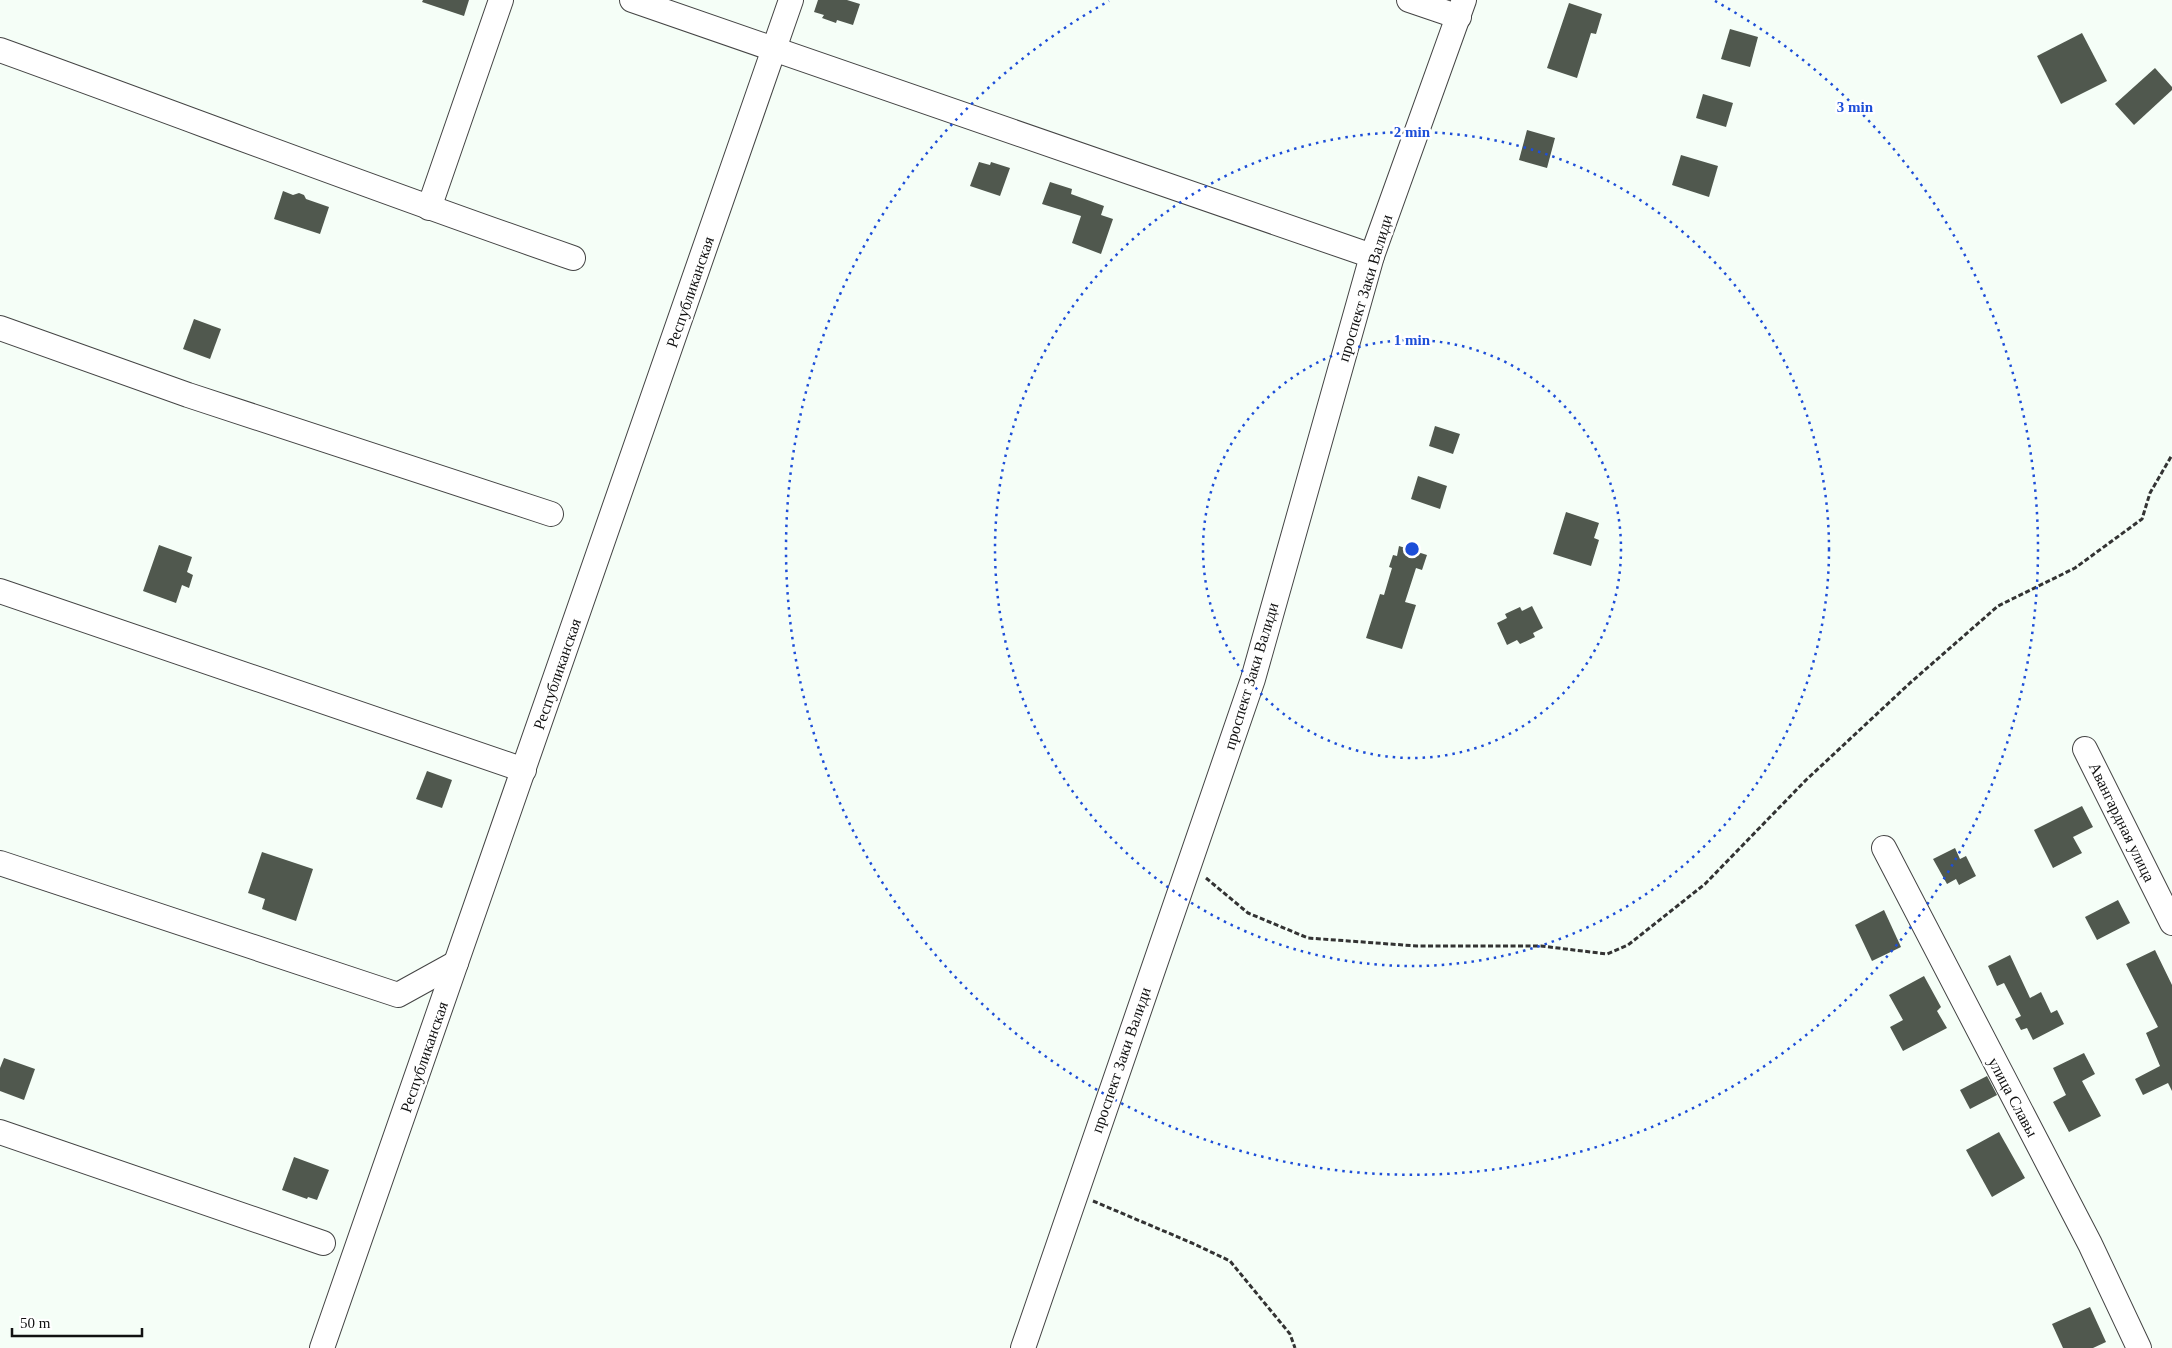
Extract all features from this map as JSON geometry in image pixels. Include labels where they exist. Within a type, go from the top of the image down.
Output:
[{"type":"street","points":[[428,208],[501,0]]},
{"type":"street","points":[[632,0],[1372,256]]},
{"type":"street","name":"Республиканская","points":[[322,1348],[775,51],[791,0]]},
{"type":"street","points":[[1409,0],[1461,9]]},
{"type":"street","name":"проспект Заки Валиди","points":[[1023,1348],[1252,679],[1372,256],[1461,9]]},
{"type":"street","points":[[0,50],[270,148],[428,208],[573,258]]},
{"type":"street","points":[[0,328],[188,395],[551,514]]},
{"type":"street","points":[[0,591],[524,770]]},
{"type":"street","name":"Авангардная улица","points":[[2085,748],[2172,923]]},
{"type":"street","name":"улица Славы","points":[[1884,848],[2090,1244],[2140,1348]]},
{"type":"street","points":[[0,862],[398,994],[456,963]]},
{"type":"street","points":[[0,1132],[323,1243]]},
{"type":"path","points":[[1189,864],[1248,913],[1308,938],[1417,946],[1541,946],[1607,954],[1628,945],[1705,884],[1806,780],[1910,683],[1998,606],[2075,568],[2142,519],[2150,493],[2172,455]]},
{"type":"path","points":[[1075,1194],[1192,1242],[1230,1261],[1290,1334],[1295,1348]]},
{"type":"building","points":[[423,0],[469,0],[464,16],[422,2]]},
{"type":"building","points":[[818,0],[847,0],[860,4],[853,25],[837,20],[836,23],[822,18],[824,15],[814,12]]},
{"type":"building","points":[[1569,3],[1602,14],[1596,34],[1591,33],[1577,78],[1547,68]]},
{"type":"building","points":[[1730,29],[1758,37],[1750,67],[1721,59]]},
{"type":"building","points":[[2082,33],[2107,81],[2061,104],[2037,56]]},
{"type":"building","points":[[2155,68],[2172,87],[2172,90],[2134,125],[2115,104]]},
{"type":"building","points":[[1703,94],[1733,103],[1726,127],[1696,118]]},
{"type":"building","points":[[1527,130],[1555,138],[1547,168],[1519,160]]},
{"type":"building","points":[[1681,155],[1718,166],[1709,197],[1672,185]]},
{"type":"building","points":[[979,162],[990,165],[991,162],[1010,168],[1000,196],[970,186]]},
{"type":"building","points":[[1050,182],[1072,189],[1071,194],[1104,206],[1101,215],[1113,219],[1101,254],[1072,243],[1081,216],[1042,204]]},
{"type":"building","points":[[283,191],[293,195],[299,193],[304,195],[306,199],[329,207],[320,234],[274,219]]},
{"type":"building","points":[[194,319],[221,329],[210,359],[183,349]]},
{"type":"building","points":[[1435,426],[1460,434],[1453,454],[1429,446]]},
{"type":"building","points":[[1418,476],[1447,486],[1440,509],[1411,499]]},
{"type":"building","points":[[1566,512],[1599,523],[1594,538],[1599,540],[1591,566],[1553,554]]},
{"type":"building","points":[[159,545],[192,557],[187,572],[193,575],[189,588],[182,585],[176,603],[143,591]]},
{"type":"building","points":[[1399,546],[1427,555],[1422,570],[1416,568],[1405,602],[1416,605],[1402,649],[1366,638],[1380,594],[1384,595],[1392,568],[1389,567],[1393,555],[1397,556]]},
{"type":"building","points":[[1532,606],[1543,628],[1533,633],[1535,637],[1520,644],[1517,640],[1507,645],[1497,623],[1507,618],[1505,614],[1520,607],[1522,611]]},
{"type":"building","points":[[427,771],[452,780],[442,808],[416,799]]},
{"type":"building","points":[[2082,806],[2093,827],[2073,837],[2082,853],[2053,868],[2034,830]]},
{"type":"building","points":[[1955,848],[1960,859],[1966,856],[1976,876],[1959,885],[1956,879],[1947,884],[1933,859]]},
{"type":"building","points":[[262,852],[313,869],[296,921],[262,909],[265,899],[248,893]]},
{"type":"building","points":[[2118,900],[2130,923],[2097,940],[2085,917]]},
{"type":"building","points":[[1884,910],[1901,947],[1872,961],[1855,925]]},
{"type":"building","points":[[2155,950],[2172,985],[2172,1091],[2168,1083],[2143,1095],[2135,1079],[2160,1066],[2146,1033],[2158,1027],[2126,964]]},
{"type":"building","points":[[2010,955],[2030,998],[2041,992],[2051,1013],[2057,1010],[2064,1024],[2033,1040],[2027,1028],[2021,1030],[2015,1019],[2021,1016],[2004,983],[1997,986],[1988,966]]},
{"type":"building","points":[[1924,976],[1941,1007],[1937,1011],[1947,1028],[1903,1051],[1890,1027],[1903,1020],[1889,995]]},
{"type":"building","points":[[2084,1053],[2095,1074],[2082,1081],[2101,1116],[2069,1132],[2053,1102],[2066,1095],[2053,1068]]},
{"type":"building","points":[[4,1058],[35,1069],[24,1100],[0,1091],[0,1068]]},
{"type":"building","points":[[1987,1076],[1997,1095],[1970,1109],[1960,1090]]},
{"type":"building","points":[[1999,1132],[2025,1178],[1992,1197],[1966,1150]]},
{"type":"building","points":[[294,1157],[329,1170],[317,1200],[308,1197],[307,1199],[282,1190]]},
{"type":"building","points":[[2090,1307],[2106,1342],[2093,1348],[2063,1348],[2052,1324]]}]
